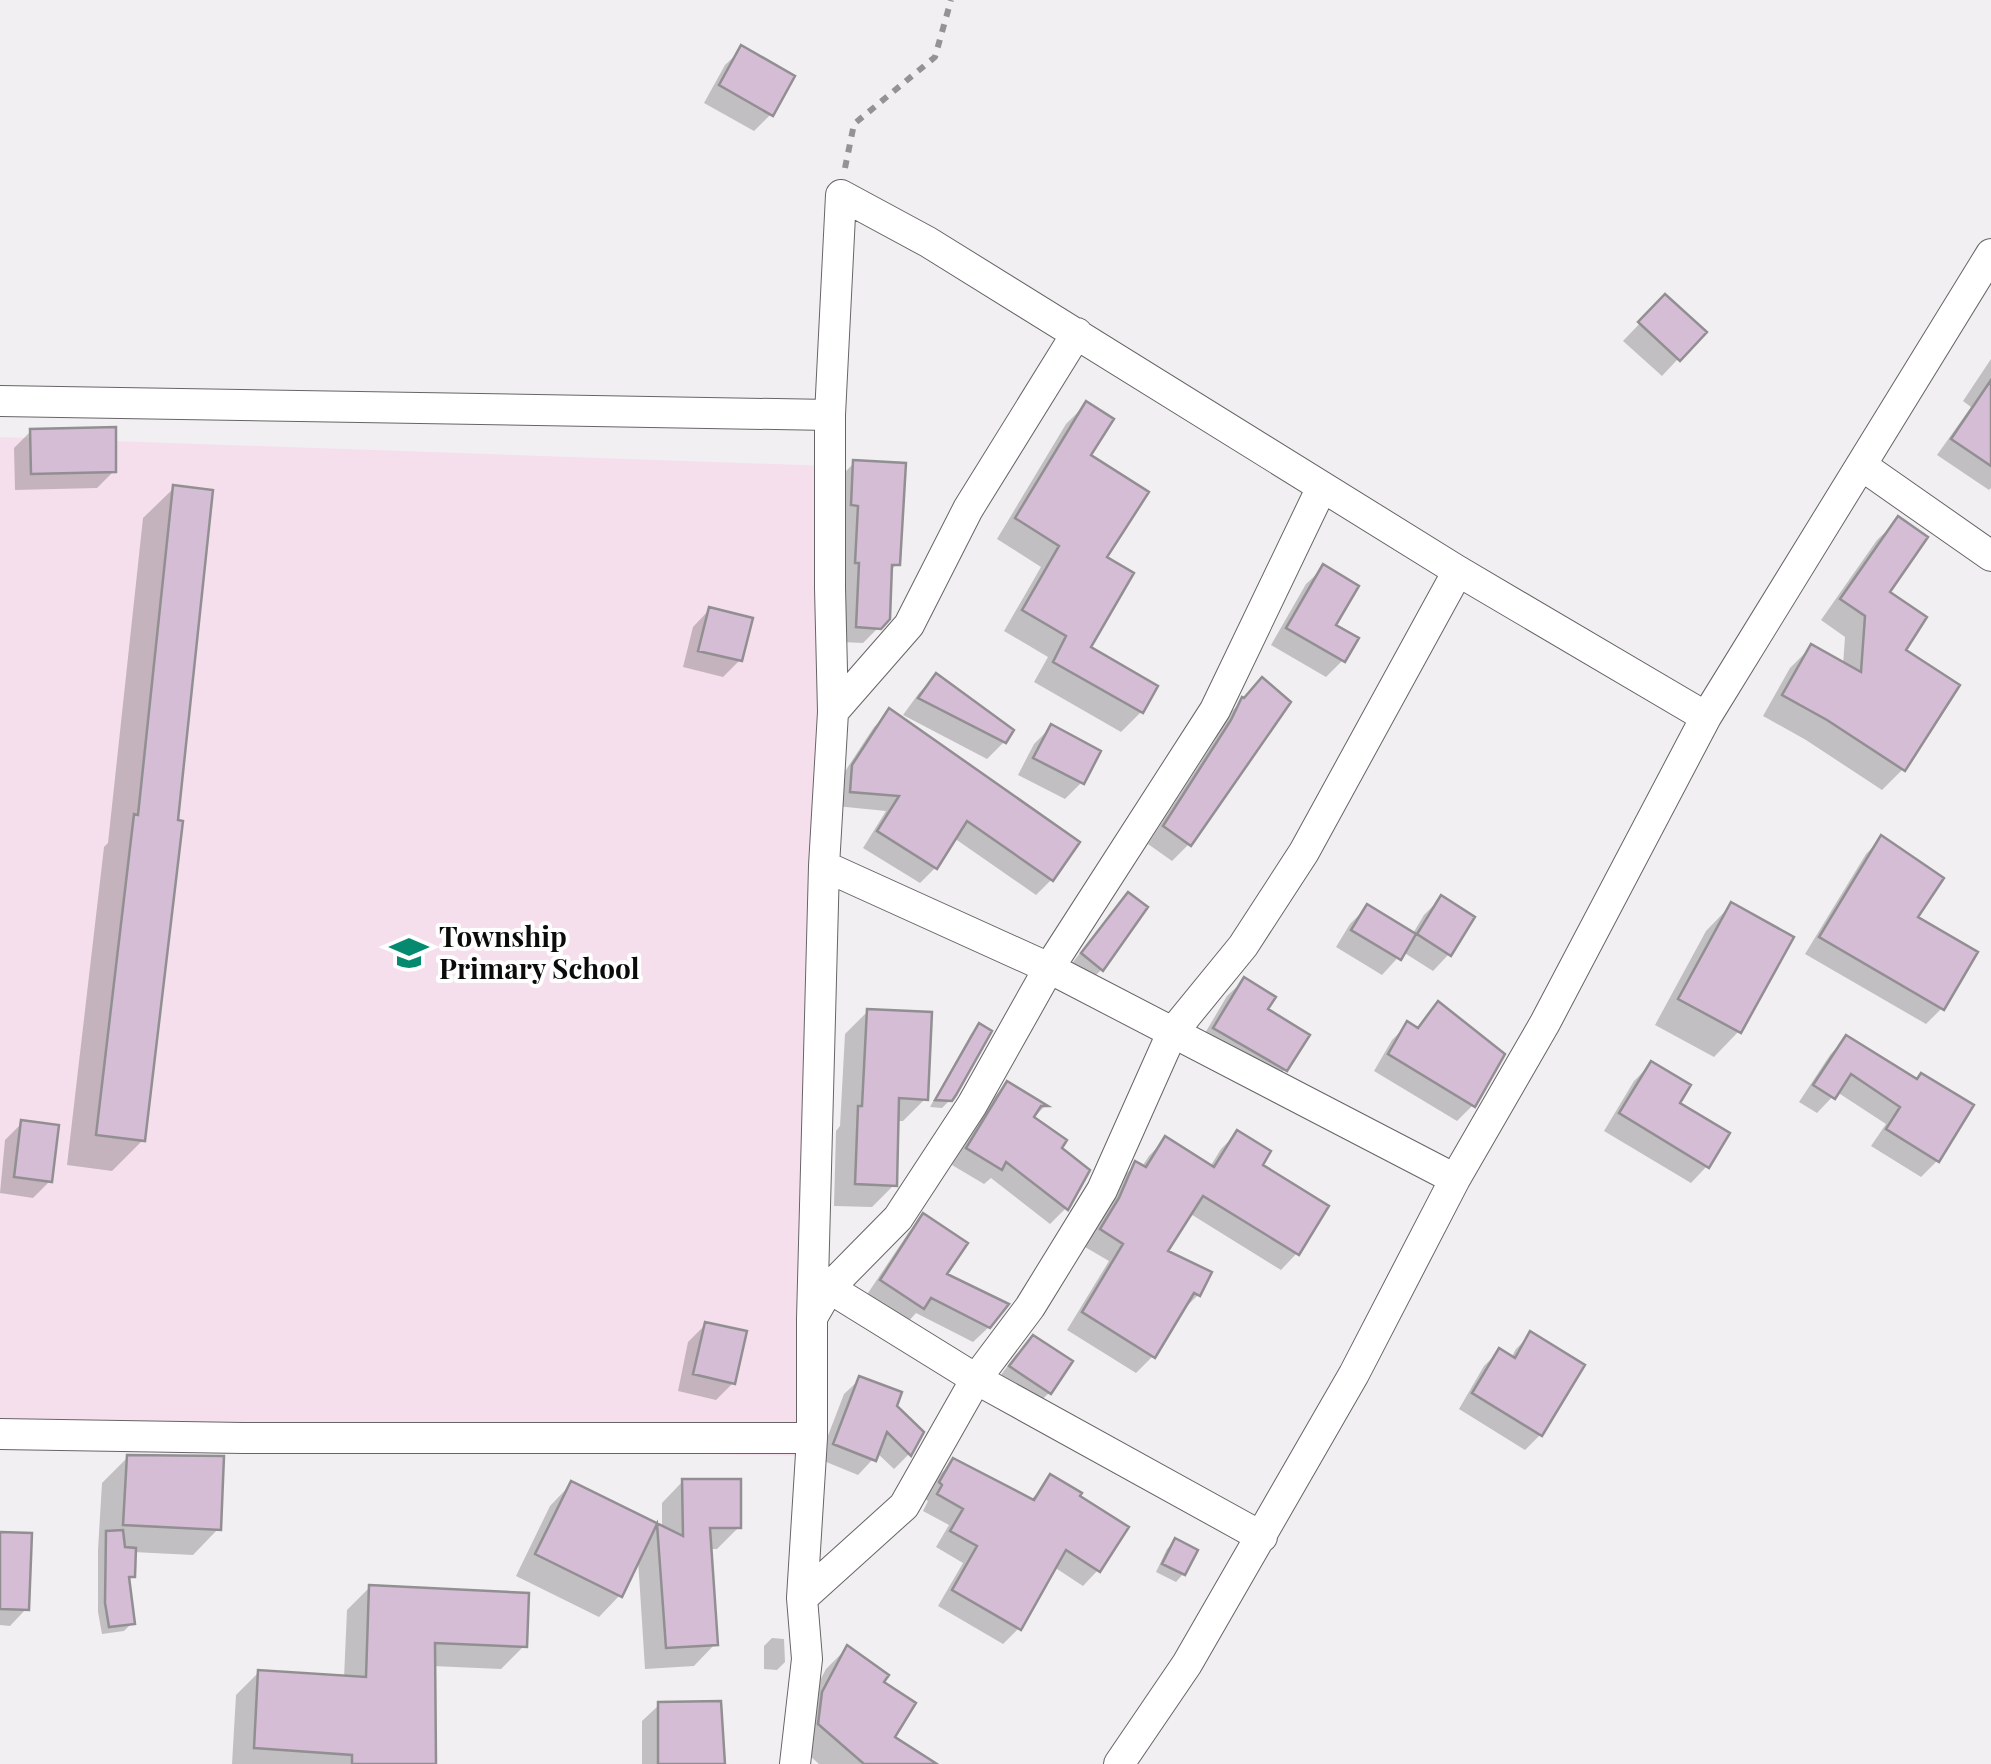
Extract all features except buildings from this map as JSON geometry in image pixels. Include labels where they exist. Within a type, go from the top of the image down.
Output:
[{"type":"street","points":[[795,1764],[807,1660],[802,1598],[812,1438],[824,866],[834,712],[830,416],[841,196],[928,242],[1322,487],[1706,717]]},
{"type":"street","points":[[1119,1764],[1188,1664],[1354,1374],[1455,1179],[1545,1023],[1706,717],[1991,254]]},
{"type":"street","points":[[834,712],[909,626],[968,509],[1077,333]]},
{"type":"street","points":[[0,401],[830,416]]},
{"type":"street","points":[[1860,465],[1991,556]]},
{"type":"street","points":[[812,1319],[829,1288],[898,1218],[972,1105],[1049,968],[1214,710],[1322,487]]},
{"type":"street","points":[[802,1598],[904,1506],[976,1380],[1030,1307],[1102,1190],[1172,1033],[1243,946],[1304,852],[1458,570]]},
{"type":"street","points":[[824,866],[1049,968],[1455,1179]]},
{"type":"street","points":[[829,1288],[976,1380],[1262,1537]]},
{"type":"street","points":[[0,1434],[812,1438]]},
{"type":"path","points":[[841,196],[854,124],[935,56],[952,0]]},
{"type":"shaded area","name":"Township Primary School","points":[[0,437],[830,466],[804,1456],[0,1439]]},
{"type":"place","name":"Township Primary School","points":[[409,953]]}]
